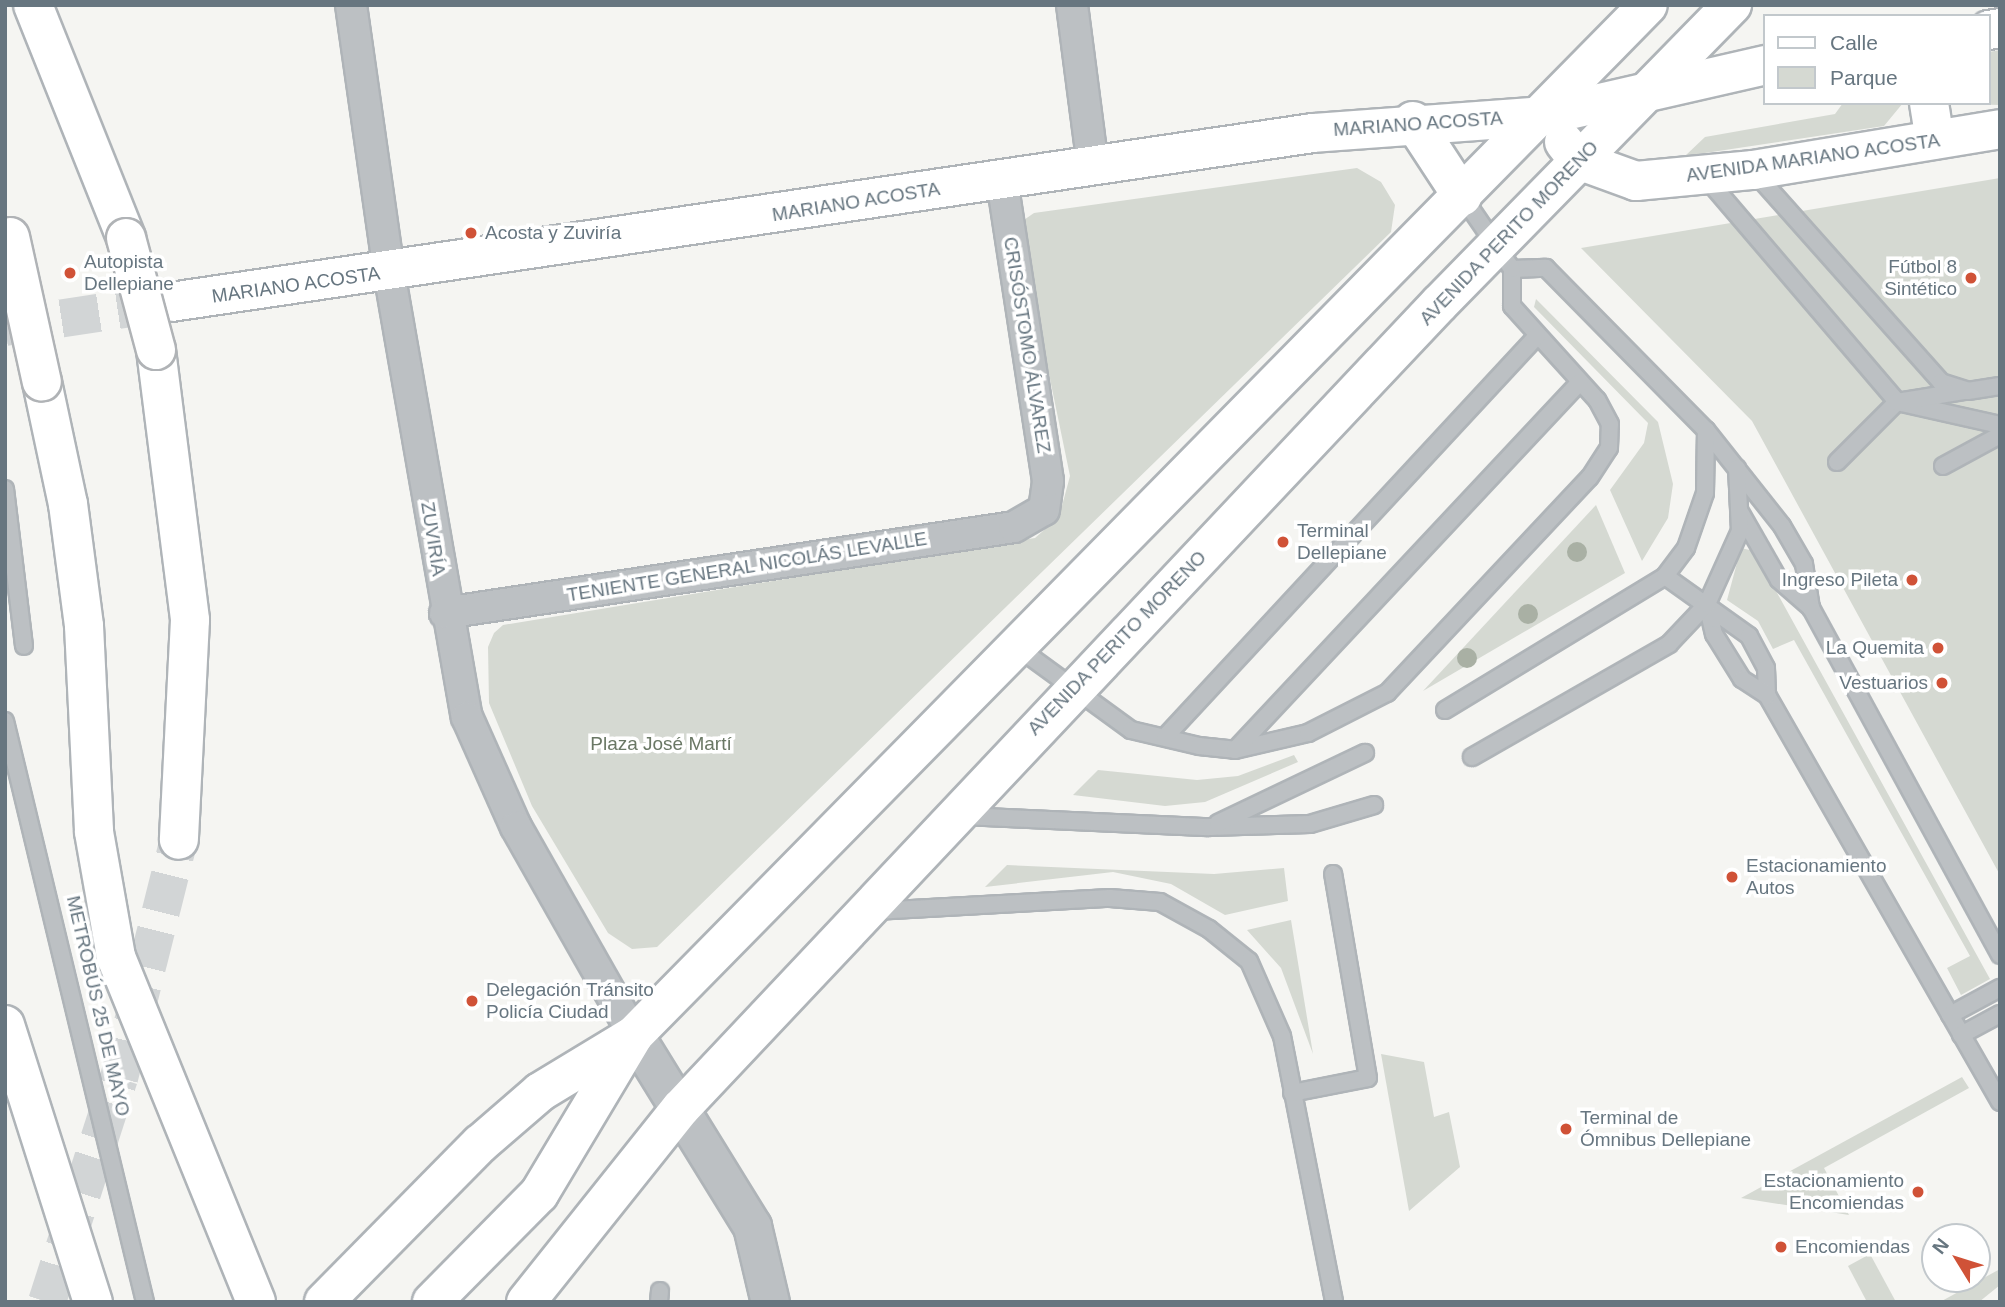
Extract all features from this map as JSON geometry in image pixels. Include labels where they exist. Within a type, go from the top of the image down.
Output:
[{"type":"main road","points":[[33,5],[126,238],[156,350],[190,620],[179,840]]},
{"type":"main road","points":[[432,1302],[539,1194],[634,1035],[1543,116],[1648,5]]},
{"type":"main road","name":"AVENIDA PERITO MORENO","points":[[526,1302],[681,1108],[1072,689],[1504,257],[1578,160],[1732,5]]},
{"type":"main road","points":[[1543,116],[1651,88],[1764,65]]},
{"type":"main road","points":[[1928,105],[1935,141]]},
{"type":"main road","points":[[1543,116],[1578,160]]},
{"type":"main road","name":"MARIANO ACOSTA","points":[[171,302],[1413,121],[1543,116]]},
{"type":"main road","points":[[1413,121],[1462,196]]},
{"type":"main road","name":"AVENIDA MARIANO ACOSTA","points":[[1578,160],[1636,181],[1705,176],[2000,129]]},
{"type":"main road","points":[[8,231],[68,504],[85,626],[94,832],[116,957],[256,1302]]},
{"type":"main road","points":[[5,1025],[93,1302]]},
{"type":"main road","points":[[324,1302],[480,1144],[540,1092],[634,1035]]},
{"type":"street","name":"ZUVIRÍA","points":[[351,5],[388,272],[445,613],[467,717],[489,771],[591,968],[634,1035]]},
{"type":"street","points":[[1072,5],[1093,167]]},
{"type":"street","name":"CRISÓSTOMO ÁLVAREZ","points":[[1002,180],[1048,481],[1044,510]]},
{"type":"street","name":"TENIENTE GENERAL NICOLÁS LEVALLE","points":[[445,613],[1014,527],[1044,510]]},
{"type":"street","points":[[634,1035],[752,1226],[770,1302]]},
{"type":"lane","points":[[1752,170],[1941,382],[1968,391]]},
{"type":"lane","points":[[1705,176],[1897,402],[2000,425]]},
{"type":"lane","points":[[1017,647],[1131,730],[1235,750],[1308,733],[1387,693],[1590,477],[1609,448],[1610,424],[1580,382],[1536,336],[1512,306],[1504,257],[1462,196]]},
{"type":"lane","points":[[1504,257],[1546,268],[1706,430],[1737,468],[1804,564],[1811,608]]},
{"type":"lane","points":[[1165,737],[1536,336]]},
{"type":"lane","points":[[1235,750],[1580,382]]},
{"type":"lane","points":[[1837,462],[1897,402],[2000,386]]},
{"type":"lane","points":[[1445,710],[1665,576],[1686,548],[1705,493],[1706,430]]},
{"type":"lane","points":[[1943,466],[2000,435]]},
{"type":"lane","points":[[1472,757],[1669,644],[1707,604],[1740,531],[1737,468]]},
{"type":"lane","points":[[5,489],[24,646]]},
{"type":"lane","points":[[1739,510],[1780,580],[1811,608],[2000,955]]},
{"type":"lane","points":[[1665,576],[1749,636],[1766,668],[1767,695]]},
{"type":"lane","points":[[1707,604],[1714,634],[1742,679],[1767,695],[2000,1102]]},
{"type":"lane","name":"METROBÚS 25 DE MAYO","points":[[5,721],[145,1302]]},
{"type":"lane","points":[[1209,827],[1365,753]]},
{"type":"lane","points":[[953,816],[1209,827],[1310,824],[1374,806]]},
{"type":"lane","points":[[1292,1093],[1368,1078],[1333,874]]},
{"type":"lane","points":[[866,911],[1110,898],[1160,902],[1209,929],[1249,961],[1282,1036],[1334,1302]]},
{"type":"lane","points":[[1950,1015],[2000,988]]},
{"type":"lane","points":[[1961,1035],[2000,1014]]},
{"type":"green space","points":[[2000,50],[2000,105],[1991,105],[1991,52]]},
{"type":"green space","points":[[1842,105],[1901,105],[1884,126],[1685,156],[1705,137],[1835,114]]},
{"type":"green space","name":"Plaza José Martí","points":[[1357,168],[1381,182],[1395,205],[1391,232],[657,947],[632,949],[608,933],[532,806],[489,703],[488,647],[494,633],[503,625],[1035,538],[1059,517],[1070,476],[1018,224],[1034,213]]},
{"type":"green space","name":"La Quemita","points":[[2000,178],[2000,875],[1752,421],[1581,248]]},
{"type":"green space","points":[[1536,299],[1658,422],[1673,484],[1668,518],[1642,561],[1610,490],[1644,443],[1648,423],[1534,307]]},
{"type":"green space","points":[[1596,505],[1625,573],[1423,691]]},
{"type":"green space","points":[[1741,548],[1754,551],[1990,979],[1961,995],[1947,968],[1970,956],[1794,640],[1773,649],[1758,621],[1727,600]]},
{"type":"green space","points":[[1294,755],[1298,762],[1205,802],[1165,806],[1073,795],[1098,770],[1197,780],[1238,776]]},
{"type":"green space","points":[[1007,865],[1214,874],[1284,868],[1288,901],[1225,915],[1171,884],[1113,872],[985,887]]},
{"type":"green space","points":[[1291,920],[1313,1054],[1281,968],[1247,930]]},
{"type":"green space","points":[[1381,1054],[1424,1062],[1434,1117],[1449,1112],[1460,1167],[1409,1211]]},
{"type":"green space","points":[[1962,1077],[1969,1088],[1824,1168],[1849,1215],[1741,1198]]},
{"type":"green space","points":[[1870,1254],[1896,1302],[1867,1302],[1848,1266]]},
{"type":"green space","points":[[2000,1269],[2000,1285],[1991,1292],[1991,1274]]},
{"type":"green space","points":[[1956,1293],[1990,1293],[1979,1302],[1940,1302]]},
{"type":"tunnel","points":[[5,327],[171,302]]},
{"type":"tunnel","points":[[47,1302],[119,1078],[179,840]]},
{"type":"place","name":"Acosta y Zuviría","points":[[471,233]]},
{"type":"place","name":"Autopista Dellepiane","points":[[70,273]]},
{"type":"place","name":"Fútbol 8 Sintético","points":[[1971,278]]},
{"type":"place","name":"Terminal Dellepiane","points":[[1283,542]]},
{"type":"place","name":"Ingreso Pileta","points":[[1912,580]]},
{"type":"place","name":"La Quemita","points":[[1938,648]]},
{"type":"place","name":"Vestuarios","points":[[1942,683]]},
{"type":"place","name":"Estacionamiento Autos","points":[[1732,877]]},
{"type":"place","name":"Delegación Tránsito Policía Ciudad","points":[[472,1001]]},
{"type":"place","name":"Terminal de Ómnibus Dellepiane","points":[[1566,1129]]},
{"type":"place","name":"Estacionamiento Encomiendas","points":[[1918,1192]]},
{"type":"place","name":"Encomiendas","points":[[1781,1247]]}]
